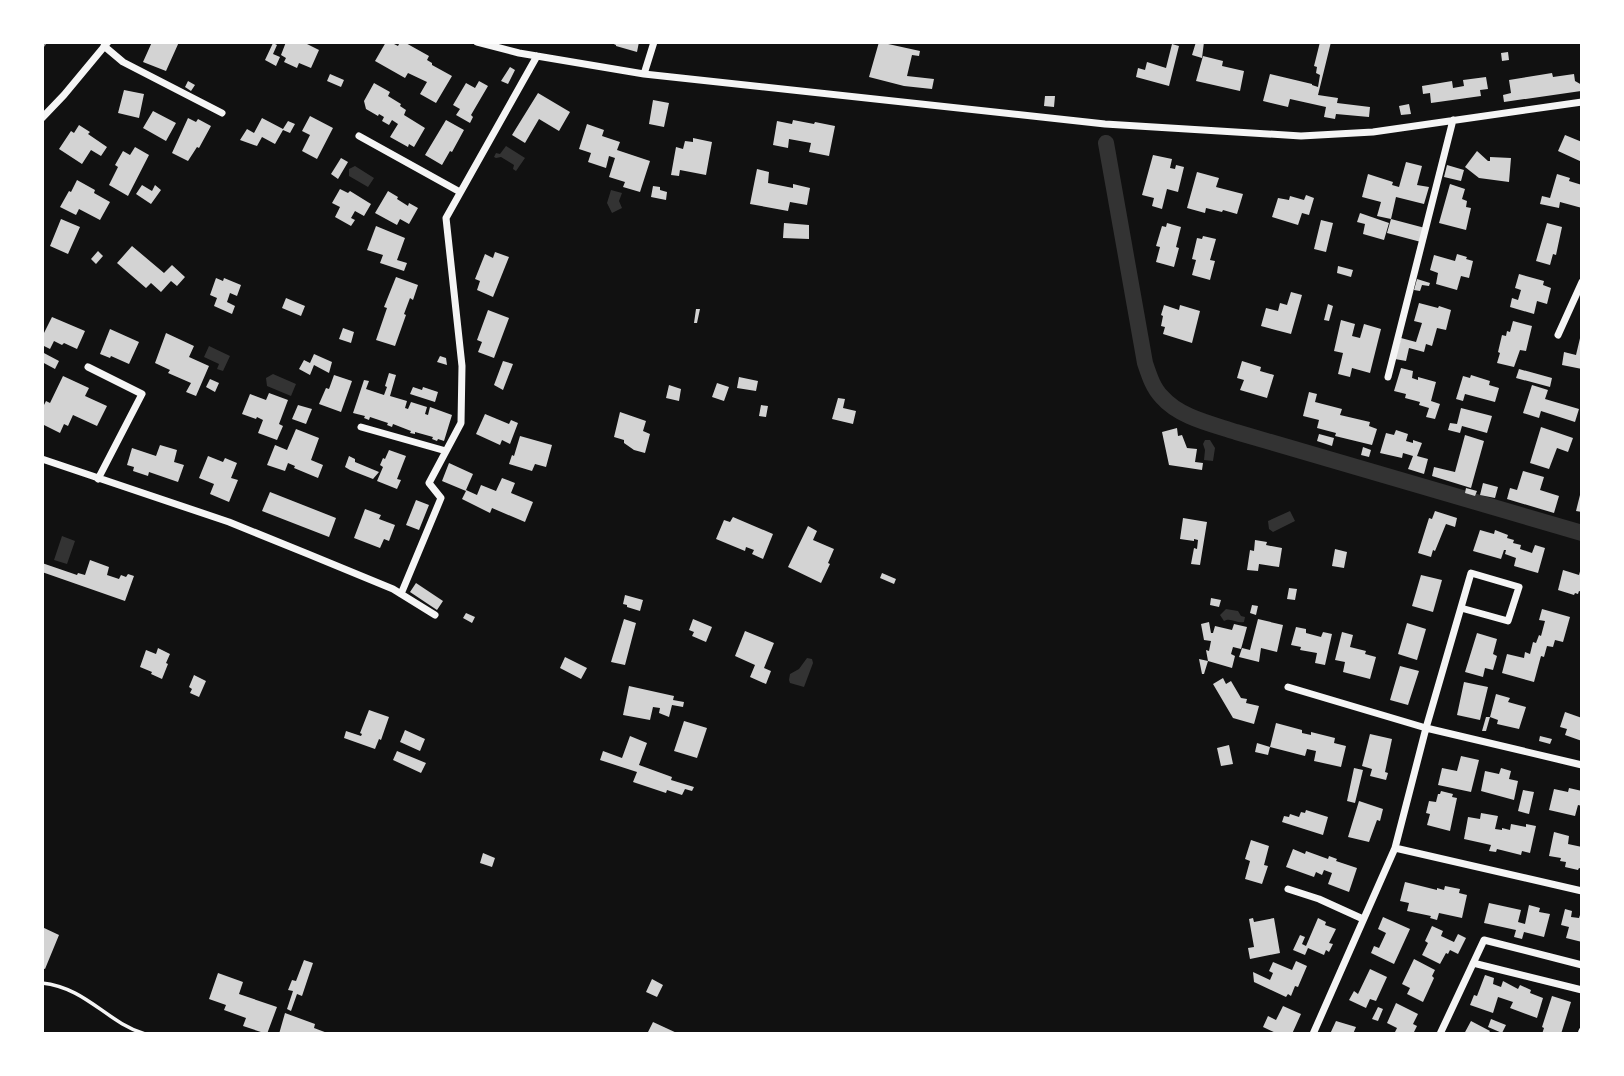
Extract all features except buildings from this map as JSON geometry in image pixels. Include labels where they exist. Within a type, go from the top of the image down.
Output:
[{"type":"street","points":[[477,42],[493,48],[644,74],[1105,124],[1276,135],[1373,132],[1582,102]]},
{"type":"street","points":[[644,74],[654,42]]},
{"type":"street","points":[[42,118],[106,44],[123,62],[222,113]]},
{"type":"street","points":[[401,594],[441,498],[429,484],[461,423],[462,366],[446,218],[537,56]]},
{"type":"street","points":[[1388,377],[1453,120]]},
{"type":"street","points":[[359,136],[460,192]]},
{"type":"street","points":[[1558,335],[1582,282]]},
{"type":"street","points":[[88,367],[142,394],[98,479]]},
{"type":"street","points":[[361,427],[446,451]]},
{"type":"street","points":[[42,459],[229,523],[308,554],[393,589],[435,615]]},
{"type":"street","points":[[1312,1034],[1395,848],[1426,728],[1471,573],[1519,587],[1508,621],[1461,608]]},
{"type":"street","points":[[1288,687],[1426,728],[1582,765]]},
{"type":"street","points":[[1395,848],[1582,891]]},
{"type":"street","points":[[1288,889],[1319,899],[1363,919]]},
{"type":"street","points":[[1440,1034],[1484,940],[1582,965]]},
{"type":"street","points":[[1473,963],[1582,990]]},
{"type":"lane","points":[[42,983],[58,985],[83,997],[130,1030],[145,1034]]},
{"type":"shaded area","points":[[506,146],[525,158],[516,171],[513,169],[514,165],[501,157],[494,157]]},
{"type":"shaded area","points":[[355,166],[374,178],[368,187],[349,176],[349,169]]},
{"type":"shaded area","points":[[611,190],[622,193],[619,201],[622,208],[612,213],[607,203]]},
{"type":"shaded area","points":[[209,346],[230,356],[223,371],[217,369],[219,364],[204,357]]},
{"type":"shaded area","points":[[273,374],[296,384],[291,396],[267,386],[266,378]]},
{"type":"shaded area","points":[[1205,440],[1210,440],[1215,448],[1213,461],[1204,460]]},
{"type":"shaded area","points":[[1290,511],[1295,521],[1273,532],[1269,529],[1268,521]]},
{"type":"shaded area","points":[[62,536],[75,541],[67,564],[54,560]]},
{"type":"shaded area","points":[[1226,609],[1238,611],[1245,617],[1244,622],[1224,621],[1220,615]]},
{"type":"shaded area","points":[[807,658],[812,659],[813,663],[804,687],[790,683],[790,674],[799,669]]},
{"type":"waterway","points":[[1106,143],[1145,363],[1156,390],[1169,404],[1187,415],[1217,426],[1582,533]]},
{"type":"railway","points":[[42,46],[45,42]]}]
